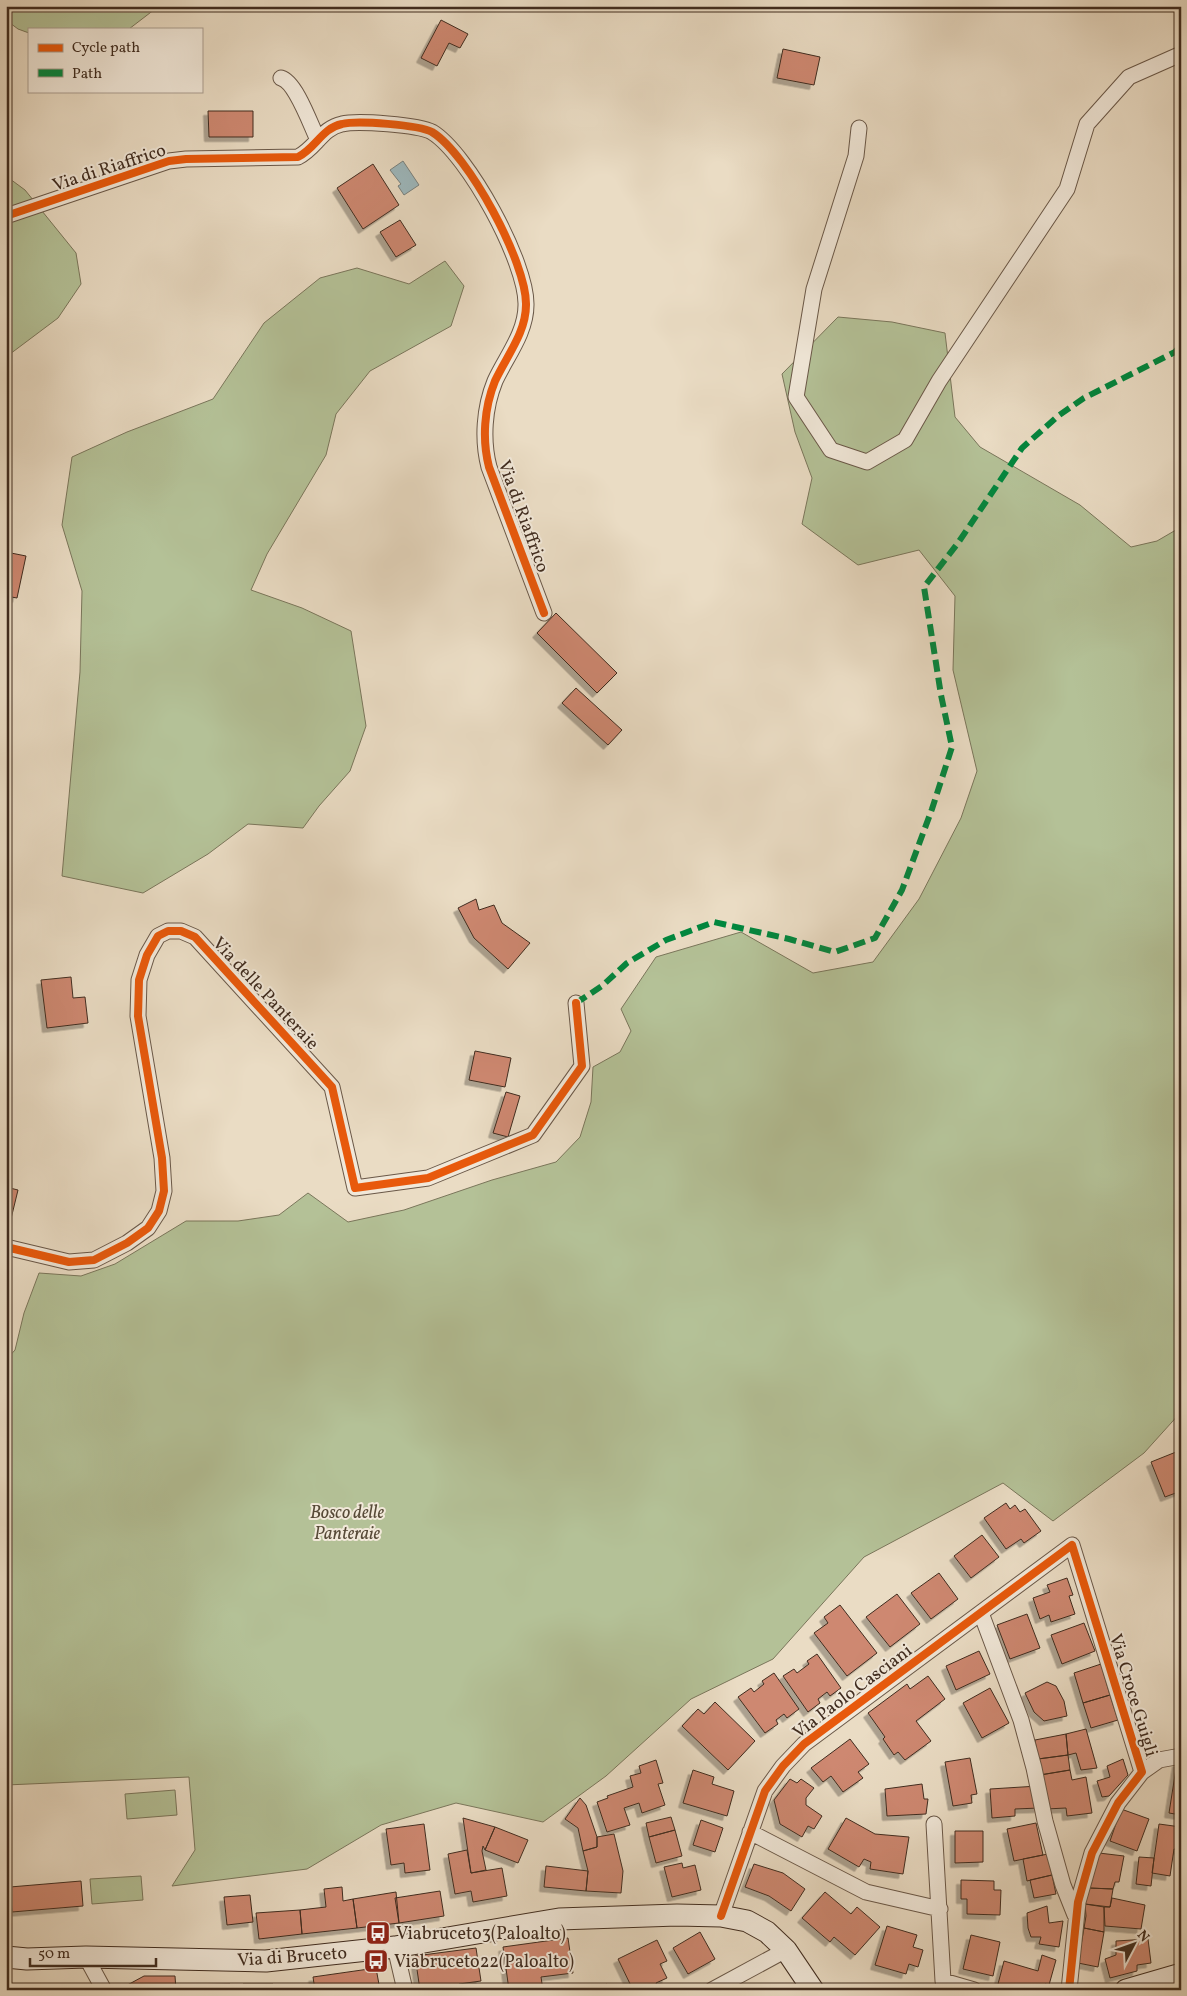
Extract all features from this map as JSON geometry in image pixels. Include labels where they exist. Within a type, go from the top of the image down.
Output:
[{"type":"main road","name":"Via di Bruceto","points":[[6,1964],[17,1958],[86,1957],[266,1961],[395,1947],[560,1919],[677,1915],[721,1916],[756,1925],[767,1932],[786,1950],[813,1990]]},
{"type":"main road","points":[[1126,1990],[1181,1974]]},
{"type":"street","points":[[859,128],[856,156],[814,288],[796,397],[831,450],[867,462],[905,440],[939,381],[1067,189],[1086,124],[1129,77],[1181,54]]},
{"type":"street","points":[[281,78],[285,78],[292,86],[318,140]]},
{"type":"street","name":"Via di Riaffrico","points":[[6,216],[169,161],[298,157],[305,153],[328,128],[344,123],[356,122],[411,127],[431,132],[442,141],[465,167],[502,226],[523,283],[526,305],[523,325],[494,383],[490,396],[485,430],[485,451],[489,467],[544,613]]},
{"type":"street","name":"Via delle Panteraie","points":[[6,1247],[69,1262],[94,1260],[127,1243],[148,1228],[159,1211],[164,1191],[162,1158],[138,1016],[139,980],[147,956],[158,936],[168,931],[181,931],[195,937],[332,1087],[355,1188],[428,1178],[533,1135],[582,1066],[576,1003]]},
{"type":"street","name":"Via Paolo Casciani","points":[[721,1916],[765,1791],[804,1744],[1072,1545]]},
{"type":"street","name":"Via Croce Guigli","points":[[1069,1990],[1078,1902],[1092,1853],[1118,1803],[1142,1772],[1072,1545]]},
{"type":"street","points":[[981,1613],[1021,1720],[1034,1768],[1045,1821],[1063,1885],[1077,1919]]},
{"type":"street","points":[[1142,1772],[1159,1760],[1181,1756]]},
{"type":"street","points":[[934,1824],[943,1981],[974,1990]]},
{"type":"street","points":[[750,1832],[866,1892],[940,1908]]},
{"type":"street","points":[[395,1947],[405,1990]]},
{"type":"street","points":[[712,1990],[786,1950]]},
{"type":"street","points":[[86,1957],[104,1990]]},
{"type":"green space","points":[[6,6],[159,6],[130,28],[28,28],[28,33],[18,29],[6,20]]},
{"type":"green space","points":[[6,176],[25,190],[76,253],[81,284],[58,318],[6,357]]},
{"type":"green space","points":[[445,261],[464,286],[451,326],[370,371],[336,414],[326,455],[267,554],[251,590],[302,608],[351,631],[366,726],[350,771],[319,806],[303,828],[248,824],[208,854],[143,893],[62,876],[80,672],[82,591],[62,525],[72,457],[127,432],[213,399],[264,323],[320,278],[357,268],[409,284]]},
{"type":"green space","name":"Bosco delle Panteraie","points":[[838,317],[892,322],[945,333],[955,417],[980,447],[1080,505],[1131,547],[1157,541],[1181,527],[1181,1412],[1144,1453],[1053,1521],[1003,1483],[864,1557],[773,1659],[691,1699],[606,1776],[543,1822],[456,1803],[381,1825],[307,1869],[172,1886],[195,1850],[189,1777],[6,1785],[6,1360],[15,1350],[24,1313],[39,1273],[81,1276],[115,1264],[186,1221],[238,1221],[279,1215],[308,1193],[348,1222],[404,1210],[492,1180],[556,1162],[580,1137],[591,1102],[593,1067],[620,1052],[631,1031],[621,1009],[656,957],[741,932],[813,973],[873,962],[919,899],[961,818],[977,771],[953,670],[955,596],[919,550],[858,565],[802,524],[812,478],[795,432],[782,374]]},
{"type":"green space","points":[[175,1790],[177,1815],[127,1819],[125,1794]]},
{"type":"green space","points":[[141,1876],[143,1900],[92,1904],[90,1879]]},
{"type":"water","points":[[403,161],[419,185],[404,195],[398,186],[401,184],[390,170]]},
{"type":"building","points":[[441,20],[468,34],[460,48],[449,43],[437,66],[421,58]]},
{"type":"building","points":[[783,49],[820,57],[814,85],[777,78]]},
{"type":"building","points":[[208,111],[253,111],[253,137],[209,137]]},
{"type":"building","points":[[373,164],[399,205],[363,229],[337,188]]},
{"type":"building","points":[[400,220],[416,245],[396,257],[380,232]]},
{"type":"building","points":[[6,552],[26,556],[17,598],[6,596]]},
{"type":"building","points":[[556,613],[617,673],[597,693],[537,633]]},
{"type":"building","points":[[576,688],[622,730],[608,745],[562,703]]},
{"type":"building","points":[[476,899],[479,910],[494,905],[502,923],[530,943],[508,969],[474,938],[458,908]]},
{"type":"building","points":[[71,977],[73,998],[85,997],[88,1023],[47,1028],[41,980]]},
{"type":"building","points":[[475,1051],[511,1058],[505,1087],[469,1080]]},
{"type":"building","points":[[506,1092],[520,1096],[508,1137],[493,1133]]},
{"type":"building","points":[[6,1187],[18,1190],[9,1227],[6,1226]]},
{"type":"building","points":[[1181,1450],[1181,1491],[1165,1497],[1151,1462]]},
{"type":"building","points":[[1006,1503],[1010,1509],[1015,1505],[1020,1512],[1025,1509],[1041,1531],[1024,1543],[1021,1539],[1006,1549],[984,1518]]},
{"type":"building","points":[[982,1535],[999,1557],[971,1578],[954,1556]]},
{"type":"building","points":[[939,1573],[958,1599],[931,1619],[911,1593]]},
{"type":"building","points":[[1067,1578],[1073,1595],[1069,1596],[1075,1614],[1051,1622],[1049,1615],[1040,1619],[1033,1598],[1050,1592],[1047,1585]]},
{"type":"building","points":[[897,1594],[920,1624],[890,1647],[866,1617]]},
{"type":"building","points":[[840,1605],[877,1653],[847,1676],[814,1633],[828,1623],[824,1617]]},
{"type":"building","points":[[1027,1614],[1040,1648],[1010,1659],[997,1625]]},
{"type":"building","points":[[1084,1623],[1095,1651],[1062,1664],[1051,1635]]},
{"type":"building","points":[[979,1651],[990,1674],[956,1690],[946,1666]]},
{"type":"building","points":[[817,1654],[841,1688],[830,1696],[827,1692],[818,1699],[820,1703],[808,1712],[783,1676],[794,1669],[797,1673],[809,1664],[807,1661]]},
{"type":"building","points":[[1101,1664],[1110,1695],[1083,1703],[1074,1673]]},
{"type":"building","points":[[774,1673],[799,1709],[787,1718],[784,1714],[776,1720],[778,1724],[765,1733],[738,1697],[751,1688],[754,1692],[764,1684],[762,1681]]},
{"type":"building","points":[[928,1676],[945,1699],[916,1721],[931,1741],[905,1760],[898,1752],[894,1755],[883,1739],[885,1737],[868,1713],[907,1684],[910,1689]]},
{"type":"building","points":[[1047,1682],[1056,1686],[1064,1701],[1067,1716],[1044,1721],[1034,1712],[1025,1693]]},
{"type":"building","points":[[990,1688],[1009,1723],[982,1738],[963,1703]]},
{"type":"building","points":[[1110,1695],[1118,1720],[1091,1728],[1083,1703]]},
{"type":"building","points":[[715,1702],[755,1741],[728,1770],[682,1726],[698,1709],[704,1714]]},
{"type":"building","points":[[1086,1729],[1097,1768],[1081,1770],[1076,1753],[1068,1755],[1066,1734]]},
{"type":"building","points":[[1066,1734],[1068,1755],[1038,1759],[1035,1740]]},
{"type":"building","points":[[850,1739],[869,1764],[858,1772],[863,1778],[843,1792],[831,1776],[823,1782],[811,1768]]},
{"type":"building","points":[[1068,1755],[1070,1770],[1040,1775],[1038,1759]]},
{"type":"building","points":[[970,1758],[977,1794],[971,1795],[972,1803],[953,1806],[945,1762]]},
{"type":"building","points":[[1123,1759],[1128,1775],[1109,1796],[1102,1797],[1097,1781],[1110,1777],[1107,1766]]},
{"type":"building","points":[[656,1760],[663,1783],[658,1784],[665,1805],[642,1813],[639,1803],[624,1808],[630,1825],[607,1832],[597,1802],[608,1798],[607,1796],[633,1787],[630,1776],[641,1773],[639,1766]]},
{"type":"building","points":[[1177,1762],[1181,1763],[1181,1815],[1169,1813]]},
{"type":"building","points":[[693,1770],[714,1777],[712,1784],[734,1791],[727,1816],[683,1803]]},
{"type":"building","points":[[1070,1770],[1072,1780],[1086,1777],[1092,1813],[1067,1816],[1066,1808],[1046,1809],[1040,1775]]},
{"type":"building","points":[[790,1779],[797,1783],[801,1779],[814,1788],[806,1798],[806,1805],[822,1816],[814,1829],[808,1826],[802,1837],[780,1824],[774,1800]]},
{"type":"building","points":[[922,1784],[924,1799],[928,1799],[926,1814],[887,1816],[885,1789]]},
{"type":"building","points":[[1038,1786],[1039,1808],[1015,1809],[1015,1816],[992,1818],[990,1789]]},
{"type":"building","points":[[580,1798],[586,1805],[597,1837],[597,1847],[583,1851],[578,1828],[565,1819]]},
{"type":"building","points":[[1121,1809],[1149,1819],[1137,1851],[1110,1841]]},
{"type":"building","points":[[671,1817],[675,1830],[649,1837],[646,1823]]},
{"type":"building","points":[[463,1818],[495,1827],[485,1850],[483,1846],[482,1851],[486,1870],[471,1873]]},
{"type":"building","points":[[846,1818],[875,1834],[909,1837],[903,1874],[870,1869],[871,1862],[864,1859],[859,1867],[828,1849]]},
{"type":"building","points":[[701,1820],[723,1828],[715,1852],[693,1845]]},
{"type":"building","points":[[1036,1823],[1043,1855],[1014,1861],[1007,1829]]},
{"type":"building","points":[[424,1824],[430,1870],[405,1873],[404,1863],[391,1865],[386,1829]]},
{"type":"building","points":[[1159,1824],[1181,1827],[1179,1850],[1174,1849],[1170,1876],[1152,1873]]},
{"type":"building","points":[[495,1827],[528,1840],[518,1863],[485,1850]]},
{"type":"building","points":[[675,1830],[682,1856],[656,1863],[649,1837]]},
{"type":"building","points":[[955,1831],[983,1831],[983,1862],[955,1863]]},
{"type":"building","points":[[614,1834],[623,1871],[621,1893],[586,1891],[588,1871],[583,1851],[597,1847],[597,1837]]},
{"type":"building","points":[[467,1850],[471,1873],[502,1868],[507,1896],[473,1902],[471,1891],[455,1894],[448,1854]]},
{"type":"building","points":[[1099,1853],[1124,1856],[1119,1882],[1115,1882],[1113,1889],[1089,1888]]},
{"type":"building","points":[[1048,1854],[1052,1875],[1027,1881],[1023,1859]]},
{"type":"building","points":[[1139,1857],[1154,1858],[1151,1886],[1136,1884]]},
{"type":"building","points":[[682,1863],[683,1868],[695,1865],[701,1890],[672,1897],[664,1867]]},
{"type":"building","points":[[754,1864],[783,1873],[805,1889],[791,1911],[769,1896],[745,1887]]},
{"type":"building","points":[[546,1866],[588,1871],[586,1891],[544,1887]]},
{"type":"building","points":[[1052,1875],[1056,1894],[1034,1898],[1030,1880]]},
{"type":"building","points":[[961,1880],[994,1881],[994,1890],[1001,1890],[1000,1915],[967,1914],[967,1899],[961,1899]]},
{"type":"building","points":[[81,1881],[83,1906],[12,1912],[10,1887]]},
{"type":"building","points":[[342,1887],[343,1901],[353,1899],[357,1928],[302,1934],[300,1910],[326,1907],[324,1889]]},
{"type":"building","points":[[1089,1888],[1113,1889],[1110,1907],[1085,1904]]},
{"type":"building","points":[[440,1891],[444,1916],[399,1923],[395,1898]]},
{"type":"building","points":[[396,1892],[399,1923],[357,1928],[353,1899]]},
{"type":"building","points":[[825,1892],[851,1914],[857,1907],[880,1927],[855,1955],[834,1937],[830,1942],[802,1918]]},
{"type":"building","points":[[250,1895],[253,1922],[227,1925],[224,1897]]},
{"type":"building","points":[[1112,1898],[1145,1905],[1141,1929],[1105,1926],[1104,1907],[1110,1907]]},
{"type":"building","points":[[1085,1904],[1104,1907],[1104,1932],[1084,1928]]},
{"type":"building","points":[[1047,1906],[1049,1923],[1063,1921],[1059,1947],[1039,1944],[1041,1937],[1031,1937],[1028,1928],[1027,1913]]},
{"type":"building","points":[[300,1910],[302,1934],[259,1939],[256,1913]]},
{"type":"building","points":[[887,1926],[917,1935],[913,1947],[923,1950],[918,1967],[909,1964],[906,1974],[875,1965]]},
{"type":"building","points":[[1084,1928],[1104,1932],[1098,1967],[1078,1963]]},
{"type":"building","points":[[700,1932],[715,1959],[688,1974],[673,1948]]},
{"type":"building","points":[[971,1935],[1000,1942],[993,1976],[963,1969]]},
{"type":"building","points":[[568,1938],[573,1973],[541,1977],[543,1990],[509,1990],[503,1947]]},
{"type":"building","points":[[1148,1939],[1151,1963],[1137,1965],[1137,1971],[1110,1978],[1105,1959],[1116,1955],[1116,1941]]},
{"type":"building","points":[[657,1940],[667,1961],[660,1964],[667,1978],[656,1983],[659,1990],[633,1990],[618,1959]]},
{"type":"building","points":[[476,1948],[481,1981],[459,1984],[460,1990],[420,1990],[415,1956]]},
{"type":"building","points":[[1042,1955],[1056,1960],[1049,1985],[1045,1984],[1043,1990],[1016,1990],[998,1984],[1004,1961],[1038,1971]]},
{"type":"building","points":[[376,1968],[380,1990],[315,1990],[313,1977]]},
{"type":"building","points":[[144,1976],[175,1976],[176,1990],[120,1989]]},
{"type":"building","points":[[230,1984],[230,1990],[182,1990],[182,1985]]},
{"type":"building","points":[[243,1984],[273,1984],[274,1990],[243,1990]]},
{"type":"building","points":[[607,1984],[611,1990],[596,1990]]},
{"type":"marked path","points":[[576,1003],[602,986],[627,963],[666,940],[714,922],[789,939],[835,952],[875,938],[902,890],[932,809],[952,747],[941,695],[924,587],[958,543],[1022,448],[1058,416],[1084,398],[1175,352],[1181,345]]},
{"type":"cycle path","points":[[6,216],[169,161],[298,157],[310,149],[329,130],[342,124],[388,124],[415,127],[432,132],[462,162],[478,185],[506,238],[517,263],[524,286],[526,305],[523,325],[491,391],[486,413],[485,446],[489,467],[544,613]]},
{"type":"cycle path","points":[[6,1247],[69,1262],[94,1260],[127,1243],[148,1228],[159,1211],[164,1191],[162,1158],[138,1016],[139,980],[147,955],[158,936],[168,931],[181,931],[195,937],[332,1087],[355,1188],[428,1178],[533,1135],[582,1066],[576,1003]]},
{"type":"cycle path","points":[[721,1916],[765,1791],[783,1766],[804,1744],[1072,1545],[1142,1772],[1118,1803],[1092,1853],[1078,1902],[1069,1990]]},
{"type":"place","name":"Viabruceto3(Paloalto)","points":[[378,1933]]},
{"type":"place","name":"Viabruceto22(Paloalto)","points":[[376,1961]]}]
